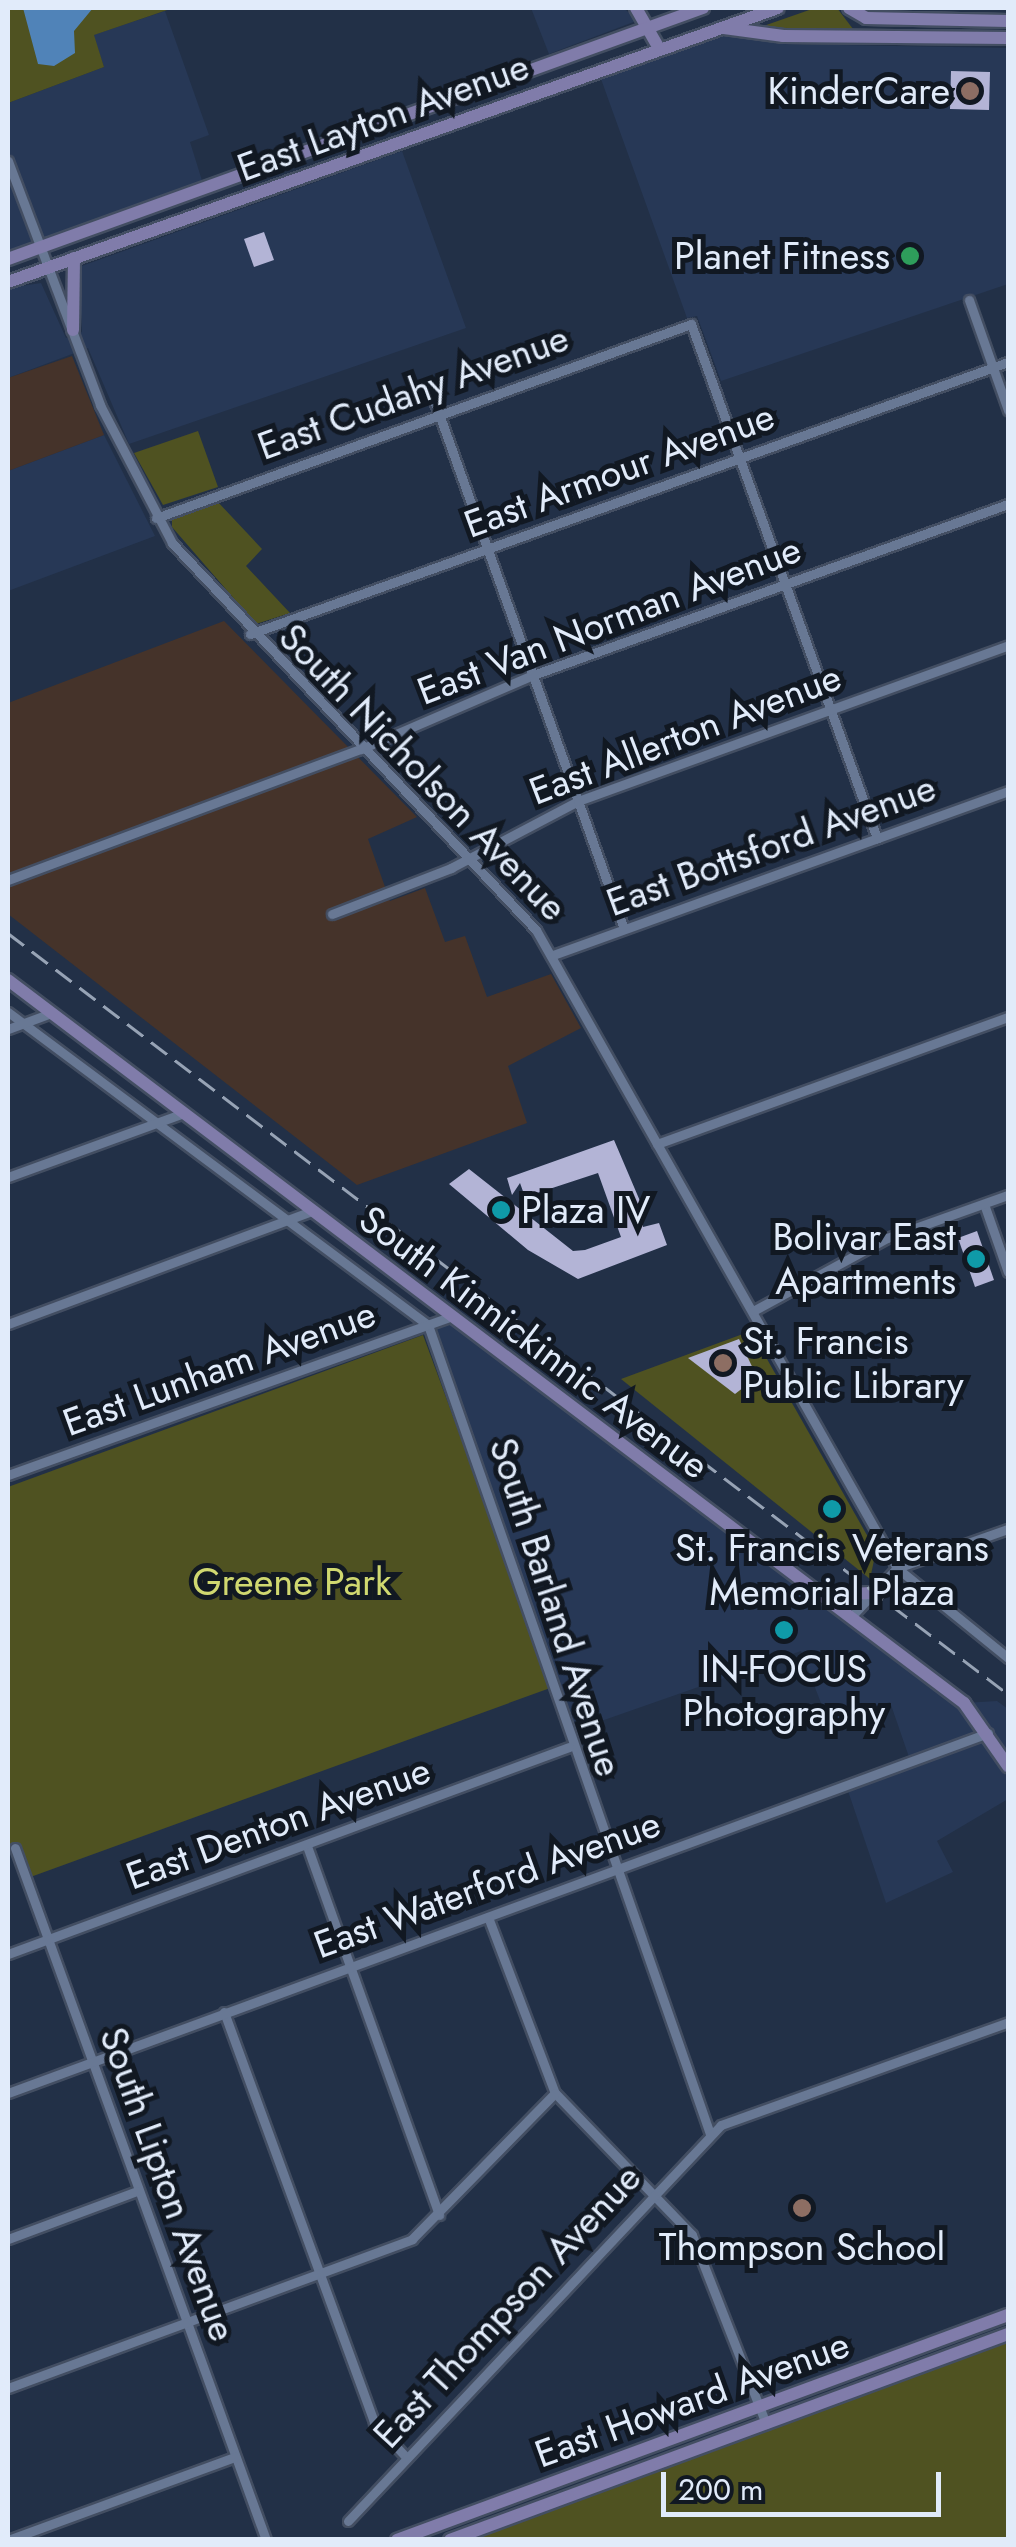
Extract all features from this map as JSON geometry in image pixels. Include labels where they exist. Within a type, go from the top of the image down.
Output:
[{"type":"main road","points":[[636,8],[650,26],[660,50]]},
{"type":"main road","name":"East Layton Avenue","points":[[8,259],[650,26],[668,13],[703,8]]},
{"type":"main road","name":"East Layton Avenue","points":[[8,282],[778,8]]},
{"type":"main road","points":[[849,8],[866,18],[1008,21]]},
{"type":"main road","points":[[668,13],[675,44]]},
{"type":"main road","points":[[722,28],[783,36],[1008,38]]},
{"type":"main road","points":[[73,330],[74,258]]},
{"type":"main road","name":"South Kinnickinnic Avenue","points":[[8,980],[964,1703],[1008,1766]]},
{"type":"main road","points":[[818,1596],[870,1593]]},
{"type":"main road","name":"East Howard Avenue","points":[[397,2540],[1008,2315]]},
{"type":"main road","name":"East Howard Avenue","points":[[450,2540],[1008,2334]]},
{"type":"street","name":"South Nicholson Avenue","points":[[8,160],[73,330],[156,518],[250,634],[471,858],[553,955],[898,1568]]},
{"type":"street","points":[[969,300],[1008,410]]},
{"type":"street","name":"East Cudahy Avenue","points":[[156,518],[692,324],[741,458]]},
{"type":"street","name":"East Armour Avenue","points":[[250,634],[1008,362]]},
{"type":"street","points":[[434,400],[624,930]]},
{"type":"street","points":[[741,458],[877,838]]},
{"type":"street","name":"East Van Norman Avenue","points":[[8,880],[361,749],[533,675],[1008,504]]},
{"type":"street","name":"East Allerton Avenue","points":[[332,914],[471,858],[578,801],[1008,645]]},
{"type":"street","name":"East Bottsford Avenue","points":[[553,955],[1008,791]]},
{"type":"street","name":"South Kinnickinnic Avenue","points":[[8,1012],[428,1325]]},
{"type":"street","points":[[8,1029],[51,1013]]},
{"type":"street","points":[[656,1144],[1008,1017]]},
{"type":"street","points":[[8,1177],[184,1113]]},
{"type":"street","points":[[752,1312],[872,1244],[1008,1195]]},
{"type":"street","points":[[984,1204],[1008,1272]]},
{"type":"street","points":[[8,1324],[312,1211]]},
{"type":"street","name":"East Lunham Avenue","points":[[8,1475],[450,1317]]},
{"type":"street","name":"South Barland Avenue","points":[[428,1325],[566,1723],[569,1747],[710,2134]]},
{"type":"street","points":[[850,1620],[870,1593],[898,1568],[1008,1529]]},
{"type":"street","points":[[898,1568],[1008,1658]]},
{"type":"street","points":[[566,1723],[581,1723]]},
{"type":"street","name":"East Waterford Avenue","points":[[8,2093],[988,1733]]},
{"type":"street","name":"East Denton Avenue","points":[[8,1954],[569,1747]]},
{"type":"street","points":[[306,1846],[439,2215]]},
{"type":"street","name":"South Lipton Avenue","points":[[15,1848],[266,2540]]},
{"type":"street","points":[[488,1917],[556,2092],[655,2192],[702,2254],[766,2424]]},
{"type":"street","points":[[224,2012],[374,2423],[406,2457]]},
{"type":"street","points":[[710,2134],[1008,2022]]},
{"type":"street","points":[[8,2388],[412,2240],[556,2092]]},
{"type":"street","name":"East Thompson Avenue","points":[[348,2521],[710,2134]]},
{"type":"street","points":[[8,2239],[137,2191]]},
{"type":"street","points":[[8,2540],[235,2457]]},
{"type":"shaded area","points":[[23,8],[93,8],[74,31],[75,53],[54,66],[38,64]]},
{"type":"shaded area","points":[[531,8],[623,8],[639,20],[549,54]]},
{"type":"shaded area","points":[[165,11],[209,135],[190,142],[204,187],[8,259],[8,103],[104,67],[93,35]]},
{"type":"shaded area","points":[[726,35],[781,44],[1008,48],[1008,284],[721,381],[697,316],[687,318],[601,79]]},
{"type":"shaded area","points":[[402,151],[466,328],[129,444],[88,348],[8,378],[8,288],[41,283],[66,338],[82,332],[79,267]]},
{"type":"shaded area","points":[[72,356],[104,435],[8,471],[8,378]]},
{"type":"shaded area","points":[[104,435],[155,536],[8,591],[8,471]]},
{"type":"shaded area","points":[[224,621],[417,817],[368,839],[390,901],[425,888],[445,942],[465,936],[487,997],[551,974],[581,1028],[508,1066],[527,1123],[357,1185],[8,914],[8,703]]},
{"type":"shaded area","points":[[450,1317],[964,1703],[997,1701],[1008,1709],[1008,1799],[937,1841],[953,1872],[886,1903],[846,1785],[909,1757],[890,1702],[829,1724],[801,1651],[567,1733],[428,1325]]},
{"type":"green space","points":[[8,8],[173,8],[94,35],[104,67],[8,103]]},
{"type":"green space","points":[[815,8],[837,8],[853,29],[758,28]]},
{"type":"green space","points":[[198,431],[218,487],[163,505],[134,453]]},
{"type":"green space","points":[[217,501],[262,549],[246,566],[290,613],[256,624],[172,527],[172,518]]},
{"type":"green space","points":[[751,1331],[876,1551],[870,1579],[621,1379]]},
{"type":"green space","name":"Greene Park","points":[[423,1335],[553,1687],[25,1879],[8,1848],[8,1487]]},
{"type":"green space","points":[[1008,2342],[1008,2539],[468,2539]]},
{"type":"building","name":"KinderCare","points":[[951,71],[990,72],[989,110],[950,109]]},
{"type":"building","points":[[264,232],[274,260],[254,267],[244,239]]},
{"type":"building","name":"Plaza IV","points":[[614,1140],[640,1201],[643,1227],[659,1223],[667,1245],[578,1279],[528,1250],[449,1184],[469,1169],[573,1251],[585,1250],[621,1237],[598,1173],[525,1197],[520,1183],[512,1195],[507,1178]]},
{"type":"building","name":"Bolivar East Apartments","points":[[977,1231],[994,1280],[975,1287],[958,1238]]},
{"type":"building","name":"St. Francis Public Library","points":[[739,1339],[757,1377],[735,1394],[688,1358]]},
{"type":"railway","points":[[8,933],[1008,1694]]},
{"type":"place","name":"KinderCare","points":[[970,91]]},
{"type":"place","name":"Planet Fitness","points":[[910,256]]},
{"type":"place","name":"Plaza IV","points":[[501,1210]]},
{"type":"place","name":"Bolivar East Apartments","points":[[976,1259]]},
{"type":"place","name":"St. Francis Public Library","points":[[723,1363]]},
{"type":"place","name":"St. Francis Veterans Memorial Plaza","points":[[832,1509]]},
{"type":"place","name":"IN-FOCUS Photography","points":[[784,1630]]},
{"type":"place","name":"Thompson School","points":[[802,2208]]}]
